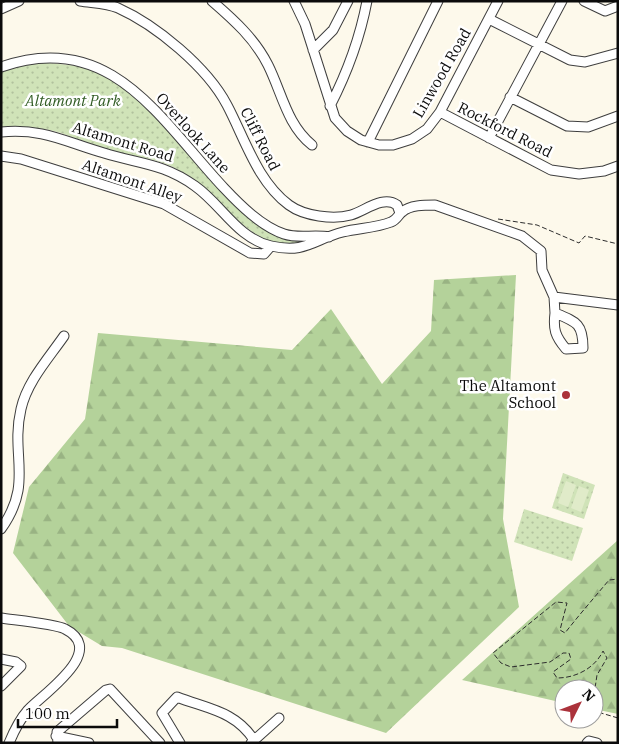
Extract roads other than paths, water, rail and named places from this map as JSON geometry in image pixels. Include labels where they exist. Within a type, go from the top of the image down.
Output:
[{"type":"street","points":[[1,9],[19,1]]},
{"type":"street","points":[[80,1],[118,4]]},
{"type":"street","points":[[212,1],[238,23],[253,41],[282,93],[291,121],[299,135],[312,145]]},
{"type":"street","points":[[294,1],[305,24],[335,118],[347,131],[368,142],[438,1]]},
{"type":"street","points":[[313,50],[333,30],[348,1]]},
{"type":"street","points":[[330,106],[343,81],[367,1]]},
{"type":"street","name":"Linwood Road","points":[[368,142],[378,145],[393,145],[412,139],[427,129],[440,112],[498,1]]},
{"type":"street","points":[[489,138],[562,1]]},
{"type":"street","points":[[584,1],[605,11],[618,6]]},
{"type":"street","name":"Cliff Road","points":[[118,4],[179,48],[212,82],[227,104],[252,157],[270,187],[290,206],[312,214],[338,217],[350,215],[386,201],[397,205],[400,213]]},
{"type":"street","points":[[489,19],[570,60],[585,62],[618,53]]},
{"type":"street","name":"Overlook Lane","points":[[1,67],[23,60],[44,58],[75,61],[101,70],[122,81],[156,109],[245,211],[284,234],[304,237],[319,235],[329,237]]},
{"type":"street","points":[[510,97],[567,126],[588,127],[618,116]]},
{"type":"street","name":"Rockford Road","points":[[440,112],[551,170],[579,174],[604,171],[618,166]]},
{"type":"street","name":"Altamont Road","points":[[1,132],[28,132],[50,135],[102,152],[160,166],[197,188],[240,230],[272,246],[301,248],[329,237],[391,222],[400,213],[421,205],[435,205],[522,236],[541,251],[542,270],[548,288],[554,297]]},
{"type":"street","name":"Altamont Alley","points":[[1,156],[21,159],[164,204],[250,252],[264,254],[272,246]]},
{"type":"street","points":[[555,313],[554,297],[618,304]]},
{"type":"street","points":[[1,529],[13,510],[21,475],[17,438],[21,408],[34,378],[64,336]]},
{"type":"street","points":[[1,618],[65,628],[77,639],[80,653],[75,665],[28,710],[9,743]]},
{"type":"street","points":[[1,659],[16,662],[21,666],[1,686]]},
{"type":"street","points":[[89,743],[57,740],[57,732],[106,690],[110,689],[160,743]]},
{"type":"street","points":[[180,743],[162,713],[177,697],[235,718],[246,728],[252,741],[279,718]]},
{"type":"street","points":[[587,743],[589,740],[597,743]]},
{"type":"place","name":"The Altamont School","points":[[566,395]]},
{"type":"park label","name":"Altamont Park","points":[[73,101]]}]
